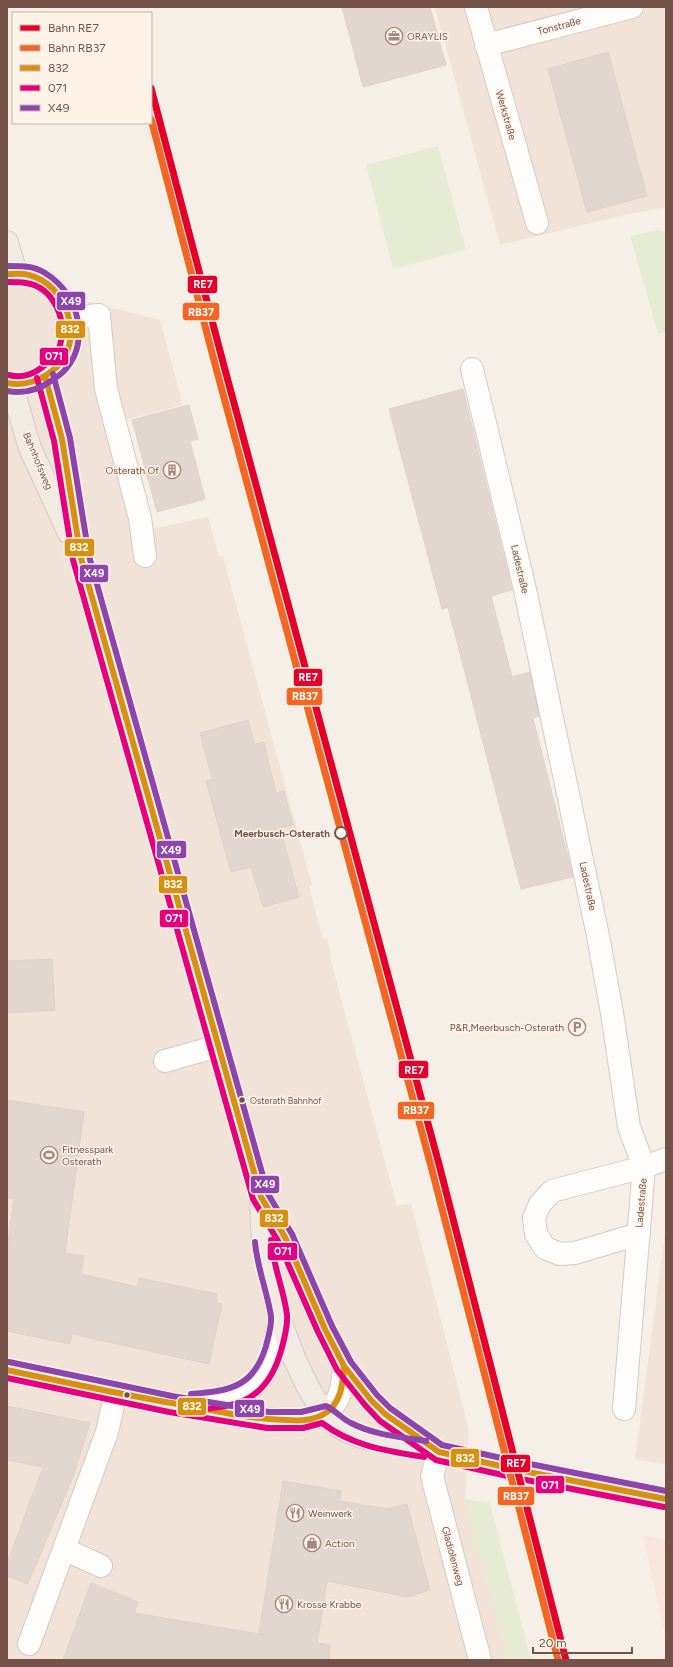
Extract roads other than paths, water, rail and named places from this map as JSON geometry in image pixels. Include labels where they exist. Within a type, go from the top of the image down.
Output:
[{"type":"main road","points":[[7,242],[11,273],[41,279],[60,295],[71,318],[72,334],[69,346],[63,358],[55,368],[45,376],[34,381],[9,384]]},
{"type":"main road","name":"Bahnhofsweg","points":[[45,376],[62,439],[81,558],[261,1197],[263,1244],[279,1318],[303,1377],[324,1414]]},
{"type":"main road","name":"Bahnhofsweg","points":[[9,384],[30,448],[81,558]]},
{"type":"main road","name":"Bahnhofsweg","points":[[261,1197],[285,1237],[325,1329],[344,1366],[371,1400],[385,1414],[439,1452]]},
{"type":"main road","points":[[324,1414],[336,1425],[363,1438],[439,1452],[518,1470],[666,1499]]},
{"type":"street","name":"Werkstraße","points":[[476,7],[537,223]]},
{"type":"street","name":"Tonstraße","points":[[486,45],[632,7]]},
{"type":"street","points":[[71,318],[99,315],[106,389],[140,518],[145,556]]},
{"type":"street","name":"Ladestraße","points":[[472,369],[524,585],[598,936],[630,1127],[644,1167],[624,1409]]},
{"type":"street","points":[[165,1061],[218,1046]]},
{"type":"street","points":[[639,1234],[575,1253],[560,1254],[545,1248],[536,1234],[534,1218],[540,1204],[552,1191],[644,1167],[666,1159]]},
{"type":"street","points":[[171,1404],[215,1401],[230,1398],[246,1391],[257,1383],[265,1373],[272,1357],[279,1318]]},
{"type":"street","points":[[7,1370],[171,1404],[268,1420],[302,1420],[324,1414],[335,1403],[341,1391],[344,1366]]},
{"type":"street","points":[[29,1644],[107,1432],[116,1392]]},
{"type":"street","name":"Gladiolenweg","points":[[439,1452],[432,1476],[480,1660]]},
{"type":"street","points":[[64,1549],[101,1566]]},
{"type":"rail line","name":"RE7","points":[[152,92],[224,366],[440,1168],[566,1660]]},
{"type":"rail line","name":"RB37","points":[[152,123],[216,368],[432,1170],[558,1660]]},
{"type":"place","name":"ORAYLIS","points":[[394,36]]},
{"type":"place","name":"Osterath Of","points":[[172,470]]},
{"type":"place","name":"Meerbusch-Osterath","points":[[341,833]]},
{"type":"place","name":"P&R,Meerbusch-Osterath","points":[[577,1027]]},
{"type":"place","name":"Osterath Bahnhof","points":[[242,1100]]},
{"type":"place","name":"Fitnesspark Osterath","points":[[49,1155]]},
{"type":"place","name":"Weinwerk","points":[[295,1513]]},
{"type":"place","name":"Action","points":[[312,1543]]},
{"type":"place","name":"Krosse Krabbe","points":[[284,1604]]}]
